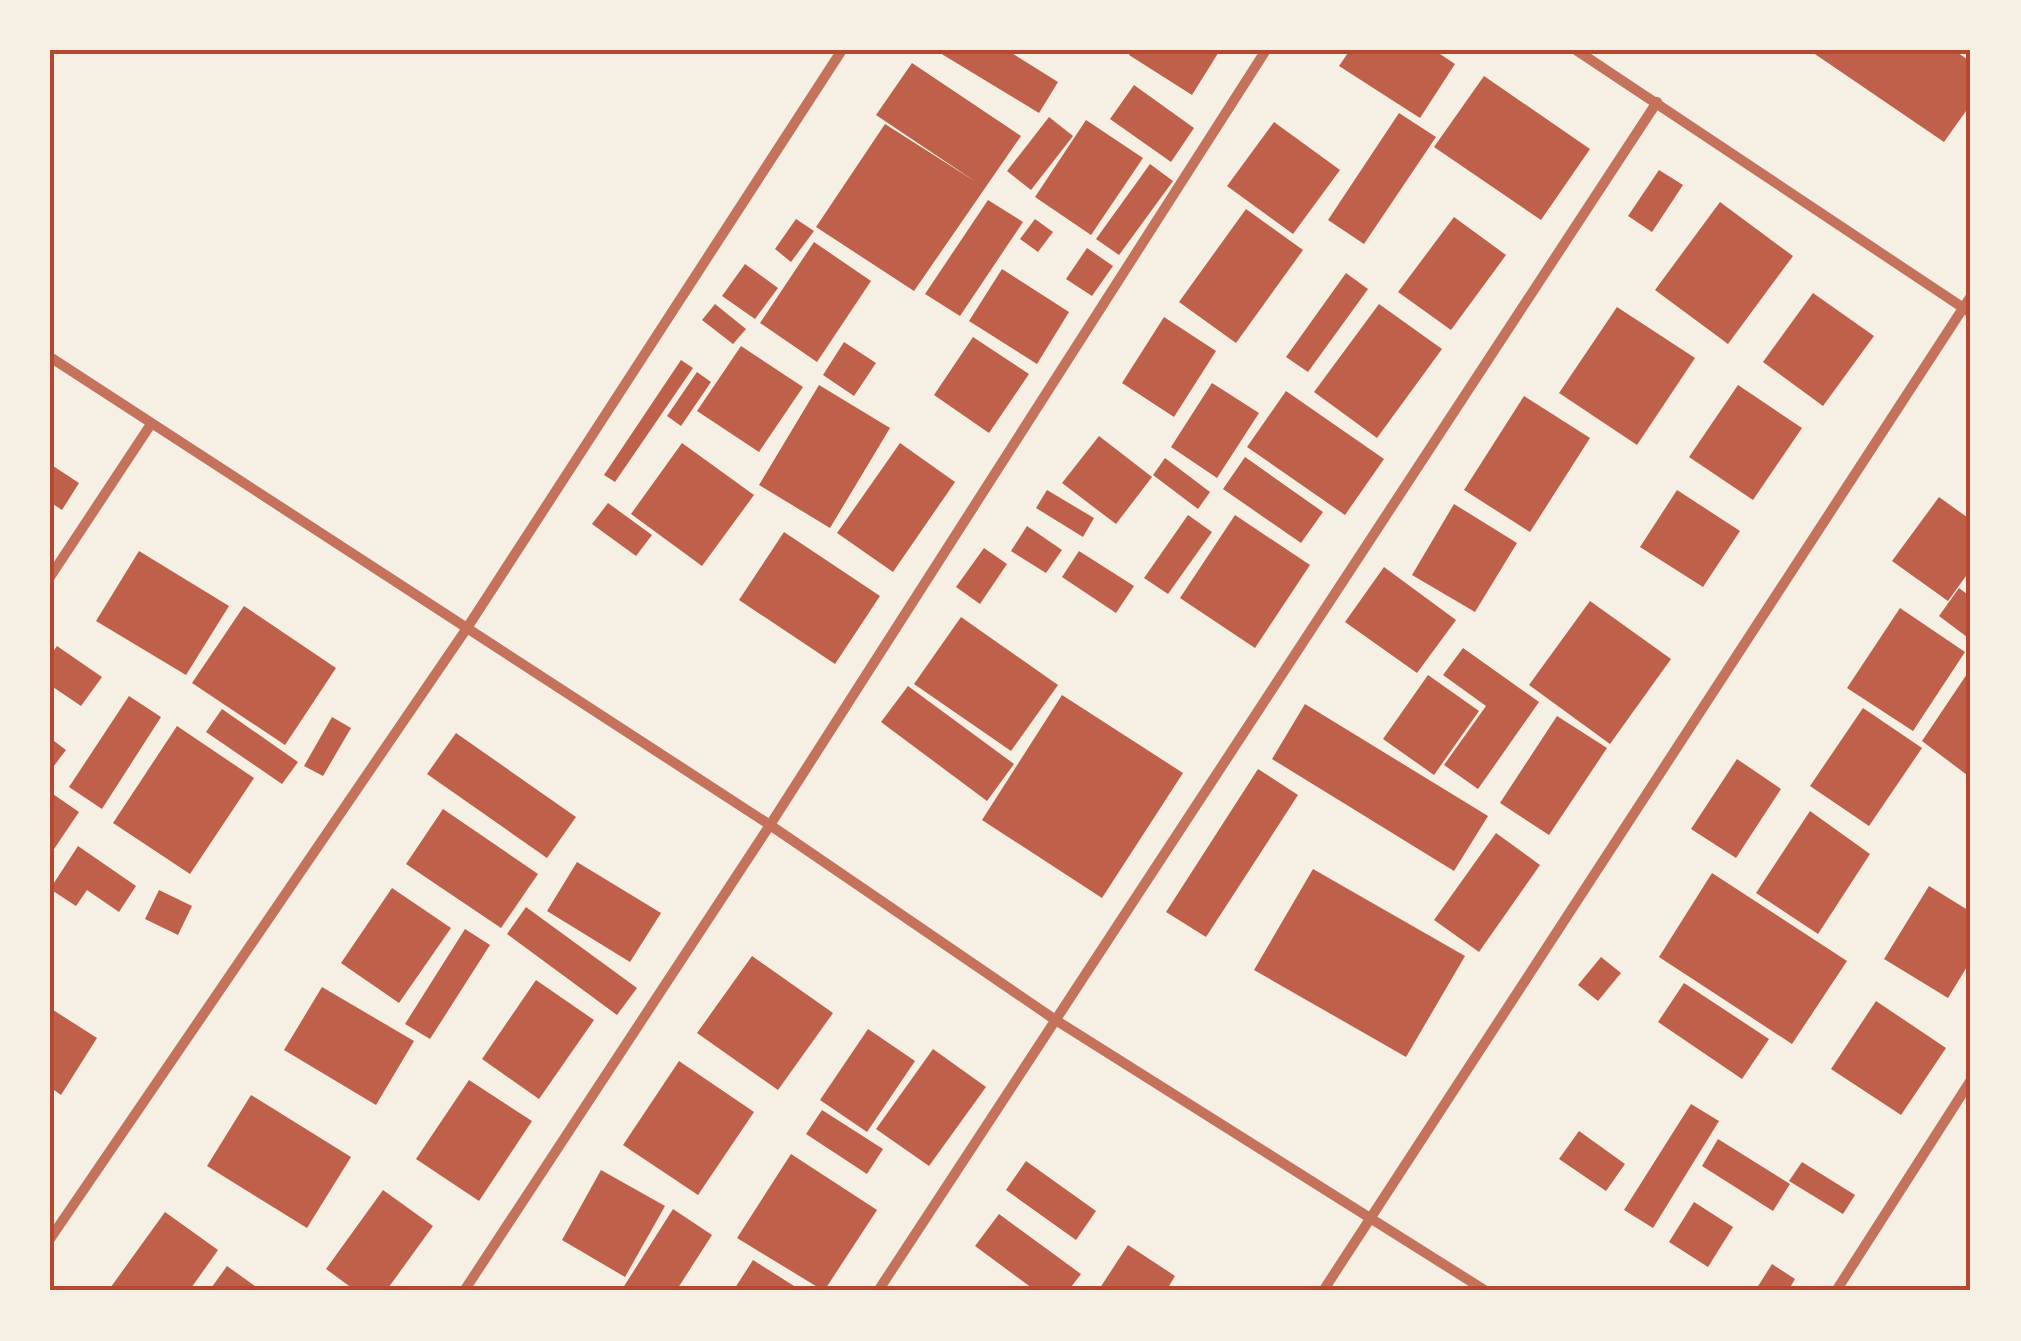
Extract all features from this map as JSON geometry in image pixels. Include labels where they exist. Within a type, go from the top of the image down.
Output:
[{"type":"street","points":[[50,1239],[467,628],[842,50]]},
{"type":"street","points":[[464,1291],[770,825],[1266,50]]},
{"type":"street","points":[[1576,50],[1967,310]]},
{"type":"street","points":[[878,1291],[1656,102]]},
{"type":"street","points":[[1322,1291],[1967,310],[1971,296]]},
{"type":"street","points":[[50,357],[770,825],[1054,1019],[1486,1291]]},
{"type":"street","points":[[50,577],[150,424]]},
{"type":"street","points":[[1836,1291],[1971,1080]]},
{"type":"building","points":[[935,50],[1007,50],[1058,82],[1039,113]]},
{"type":"building","points":[[1132,50],[1220,50],[1192,95],[1129,55]]},
{"type":"building","points":[[1350,50],[1434,50],[1455,64],[1420,118],[1339,66]]},
{"type":"building","points":[[1809,50],[1954,50],[1971,62],[1971,104],[1944,142]]},
{"type":"building","points":[[912,63],[1021,136],[914,291],[816,227],[885,124],[976,182],[876,115]]},
{"type":"building","points":[[1484,76],[1590,149],[1541,220],[1434,147]]},
{"type":"building","points":[[1134,85],[1194,128],[1171,162],[1110,119]]},
{"type":"building","points":[[1399,113],[1436,137],[1364,244],[1328,220]]},
{"type":"building","points":[[1049,117],[1073,136],[1031,190],[1007,171]]},
{"type":"building","points":[[1086,120],[1143,158],[1091,235],[1035,197]]},
{"type":"building","points":[[1274,122],[1340,170],[1293,234],[1227,186]]},
{"type":"building","points":[[1150,164],[1173,181],[1119,255],[1096,239]]},
{"type":"building","points":[[1659,170],[1683,185],[1652,232],[1628,216]]},
{"type":"building","points":[[988,200],[1023,222],[960,316],[925,294]]},
{"type":"building","points":[[1720,202],[1793,256],[1728,344],[1655,290]]},
{"type":"building","points":[[1246,209],[1303,250],[1236,343],[1179,302]]},
{"type":"building","points":[[1454,217],[1506,255],[1451,330],[1398,292]]},
{"type":"building","points":[[796,219],[814,231],[791,262],[775,249]]},
{"type":"building","points":[[1035,219],[1053,232],[1038,252],[1020,239]]},
{"type":"building","points":[[814,242],[871,281],[817,362],[760,323]]},
{"type":"building","points":[[1087,248],[1113,266],[1092,296],[1066,279]]},
{"type":"building","points":[[745,264],[778,288],[755,319],[722,296]]},
{"type":"building","points":[[1002,269],[1069,312],[1037,364],[969,321]]},
{"type":"building","points":[[1346,273],[1368,289],[1308,372],[1286,357]]},
{"type":"building","points":[[1813,293],[1874,336],[1823,406],[1763,362]]},
{"type":"building","points":[[715,304],[746,329],[733,344],[702,320]]},
{"type":"building","points":[[1379,304],[1442,349],[1377,438],[1314,392]]},
{"type":"building","points":[[1617,307],[1695,358],[1637,445],[1559,393]]},
{"type":"building","points":[[1164,317],[1216,351],[1174,417],[1122,383]]},
{"type":"building","points":[[973,337],[1029,374],[989,433],[934,395]]},
{"type":"building","points":[[844,342],[876,363],[854,396],[823,375]]},
{"type":"building","points":[[741,346],[803,387],[759,452],[697,411]]},
{"type":"building","points":[[681,360],[693,368],[615,482],[604,475]]},
{"type":"building","points":[[697,372],[711,382],[681,426],[667,416]]},
{"type":"building","points":[[1212,383],[1259,413],[1217,478],[1171,447]]},
{"type":"building","points":[[819,385],[890,428],[830,528],[759,485]]},
{"type":"building","points":[[1738,385],[1802,428],[1753,500],[1689,457]]},
{"type":"building","points":[[1286,391],[1384,459],[1345,515],[1247,447]]},
{"type":"building","points":[[1524,396],[1590,438],[1530,532],[1464,490]]},
{"type":"building","points":[[1099,436],[1152,477],[1116,524],[1062,483]]},
{"type":"building","points":[[682,443],[754,495],[702,566],[631,514]]},
{"type":"building","points":[[900,443],[955,482],[893,572],[837,533]]},
{"type":"building","points":[[1245,457],[1323,512],[1301,543],[1223,489]]},
{"type":"building","points":[[1165,458],[1210,492],[1198,509],[1153,475]]},
{"type":"building","points":[[50,464],[79,483],[62,510],[50,502]]},
{"type":"building","points":[[1047,490],[1094,518],[1083,537],[1036,508]]},
{"type":"building","points":[[1677,490],[1740,531],[1703,587],[1640,547]]},
{"type":"building","points":[[1939,497],[1971,520],[1971,569],[1948,601],[1892,561]]},
{"type":"building","points":[[608,503],[652,535],[636,556],[592,524]]},
{"type":"building","points":[[1454,504],[1517,543],[1475,612],[1412,575]]},
{"type":"building","points":[[1188,515],[1212,532],[1168,594],[1144,578]]},
{"type":"building","points":[[1235,515],[1310,565],[1255,648],[1180,598]]},
{"type":"building","points":[[1027,526],[1062,550],[1046,573],[1011,551]]},
{"type":"building","points":[[784,532],[880,596],[835,664],[739,600]]},
{"type":"building","points":[[984,548],[1007,564],[980,604],[956,587]]},
{"type":"building","points":[[139,551],[229,606],[186,675],[96,621]]},
{"type":"building","points":[[1079,551],[1134,586],[1116,613],[1062,577]]},
{"type":"building","points":[[1384,567],[1456,620],[1417,673],[1345,622]]},
{"type":"building","points":[[1959,588],[1971,597],[1971,640],[1939,616]]},
{"type":"building","points":[[1590,601],[1671,659],[1610,744],[1529,685]]},
{"type":"building","points":[[244,606],[336,668],[285,745],[192,683]]},
{"type":"building","points":[[1900,608],[1965,652],[1913,731],[1847,688]]},
{"type":"building","points":[[961,617],[1058,685],[1011,751],[914,684]]},
{"type":"building","points":[[57,646],[102,677],[81,706],[50,685],[50,656]]},
{"type":"building","points":[[1463,648],[1539,702],[1478,789],[1444,765],[1486,706],[1443,675]]},
{"type":"building","points":[[1971,668],[1971,778],[1922,741]]},
{"type":"building","points":[[1428,675],[1479,711],[1434,775],[1383,739]]},
{"type":"building","points":[[908,686],[1014,764],[987,801],[881,722]]},
{"type":"building","points":[[1062,695],[1183,773],[1102,898],[982,820]]},
{"type":"building","points":[[129,696],[161,717],[102,809],[69,787]]},
{"type":"building","points":[[1305,704],[1488,816],[1454,871],[1272,759]]},
{"type":"building","points":[[1863,708],[1922,748],[1869,826],[1810,786]]},
{"type":"building","points":[[222,709],[298,762],[282,784],[206,732]]},
{"type":"building","points":[[1557,716],[1607,748],[1549,835],[1500,803]]},
{"type":"building","points":[[332,717],[351,728],[323,776],[304,766]]},
{"type":"building","points":[[177,726],[254,778],[190,874],[113,823]]},
{"type":"building","points":[[456,733],[576,817],[547,858],[427,774]]},
{"type":"building","points":[[50,738],[66,750],[50,771]]},
{"type":"building","points":[[1737,759],[1781,789],[1736,858],[1691,829]]},
{"type":"building","points":[[1258,769],[1298,795],[1206,937],[1166,912]]},
{"type":"building","points":[[50,792],[79,812],[50,855]]},
{"type":"building","points":[[443,809],[538,874],[501,928],[406,864]]},
{"type":"building","points":[[1810,811],[1870,854],[1818,934],[1756,893]]},
{"type":"building","points":[[1496,833],[1540,865],[1479,952],[1434,920]]},
{"type":"building","points":[[78,846],[136,886],[119,912],[87,890],[76,906],[50,889]]},
{"type":"building","points":[[577,862],[661,913],[630,962],[547,911]]},
{"type":"building","points":[[1313,869],[1465,956],[1406,1057],[1254,970]]},
{"type":"building","points":[[1712,873],[1847,961],[1792,1044],[1659,957]]},
{"type":"building","points":[[1929,886],[1971,912],[1971,960],[1948,998],[1884,959]]},
{"type":"building","points":[[392,888],[451,928],[399,1003],[341,963]]},
{"type":"building","points":[[159,890],[192,906],[178,935],[145,919]]},
{"type":"building","points":[[526,907],[637,988],[617,1015],[507,934]]},
{"type":"building","points":[[465,929],[490,945],[430,1039],[405,1024]]},
{"type":"building","points":[[752,956],[833,1013],[778,1090],[697,1033]]},
{"type":"building","points":[[1601,957],[1621,973],[1598,1001],[1578,985]]},
{"type":"building","points":[[536,980],[594,1020],[539,1099],[482,1059]]},
{"type":"building","points":[[1684,983],[1769,1039],[1742,1079],[1658,1022]]},
{"type":"building","points":[[322,987],[414,1041],[376,1105],[284,1050]]},
{"type":"building","points":[[1876,1001],[1946,1048],[1901,1115],[1831,1069]]},
{"type":"building","points":[[50,1008],[97,1038],[61,1095],[50,1087]]},
{"type":"building","points":[[868,1029],[915,1061],[867,1132],[820,1100]]},
{"type":"building","points":[[933,1049],[986,1087],[929,1166],[876,1129]]},
{"type":"building","points":[[679,1061],[754,1112],[698,1195],[623,1145]]},
{"type":"building","points":[[469,1080],[532,1121],[479,1201],[416,1159]]},
{"type":"building","points":[[251,1095],[351,1157],[307,1228],[207,1166]]},
{"type":"building","points":[[1691,1104],[1719,1121],[1653,1228],[1624,1210]]},
{"type":"building","points":[[822,1110],[883,1149],[867,1174],[806,1134]]},
{"type":"building","points":[[1579,1131],[1625,1164],[1606,1191],[1559,1159]]},
{"type":"building","points":[[1718,1139],[1790,1184],[1773,1211],[1702,1166]]},
{"type":"building","points":[[791,1154],[877,1210],[824,1291],[737,1238]]},
{"type":"building","points":[[1026,1161],[1096,1211],[1076,1240],[1006,1190]]},
{"type":"building","points":[[1802,1162],[1855,1195],[1843,1214],[1789,1181]]},
{"type":"building","points":[[601,1170],[665,1206],[625,1277],[562,1240]]},
{"type":"building","points":[[383,1190],[433,1226],[386,1291],[356,1291],[326,1269]]},
{"type":"building","points":[[1694,1202],[1733,1227],[1708,1267],[1669,1242]]},
{"type":"building","points":[[673,1209],[712,1235],[676,1291],[621,1291]]},
{"type":"building","points":[[165,1212],[218,1250],[189,1291],[108,1291]]},
{"type":"building","points":[[999,1214],[1081,1274],[1068,1291],[1036,1291],[975,1246]]},
{"type":"building","points":[[1128,1245],[1175,1276],[1166,1291],[1098,1291]]},
{"type":"building","points":[[753,1260],[802,1291],[733,1291]]},
{"type":"building","points":[[1772,1264],[1795,1279],[1788,1291],[1755,1291]]},
{"type":"building","points":[[227,1266],[262,1291],[209,1291]]}]
